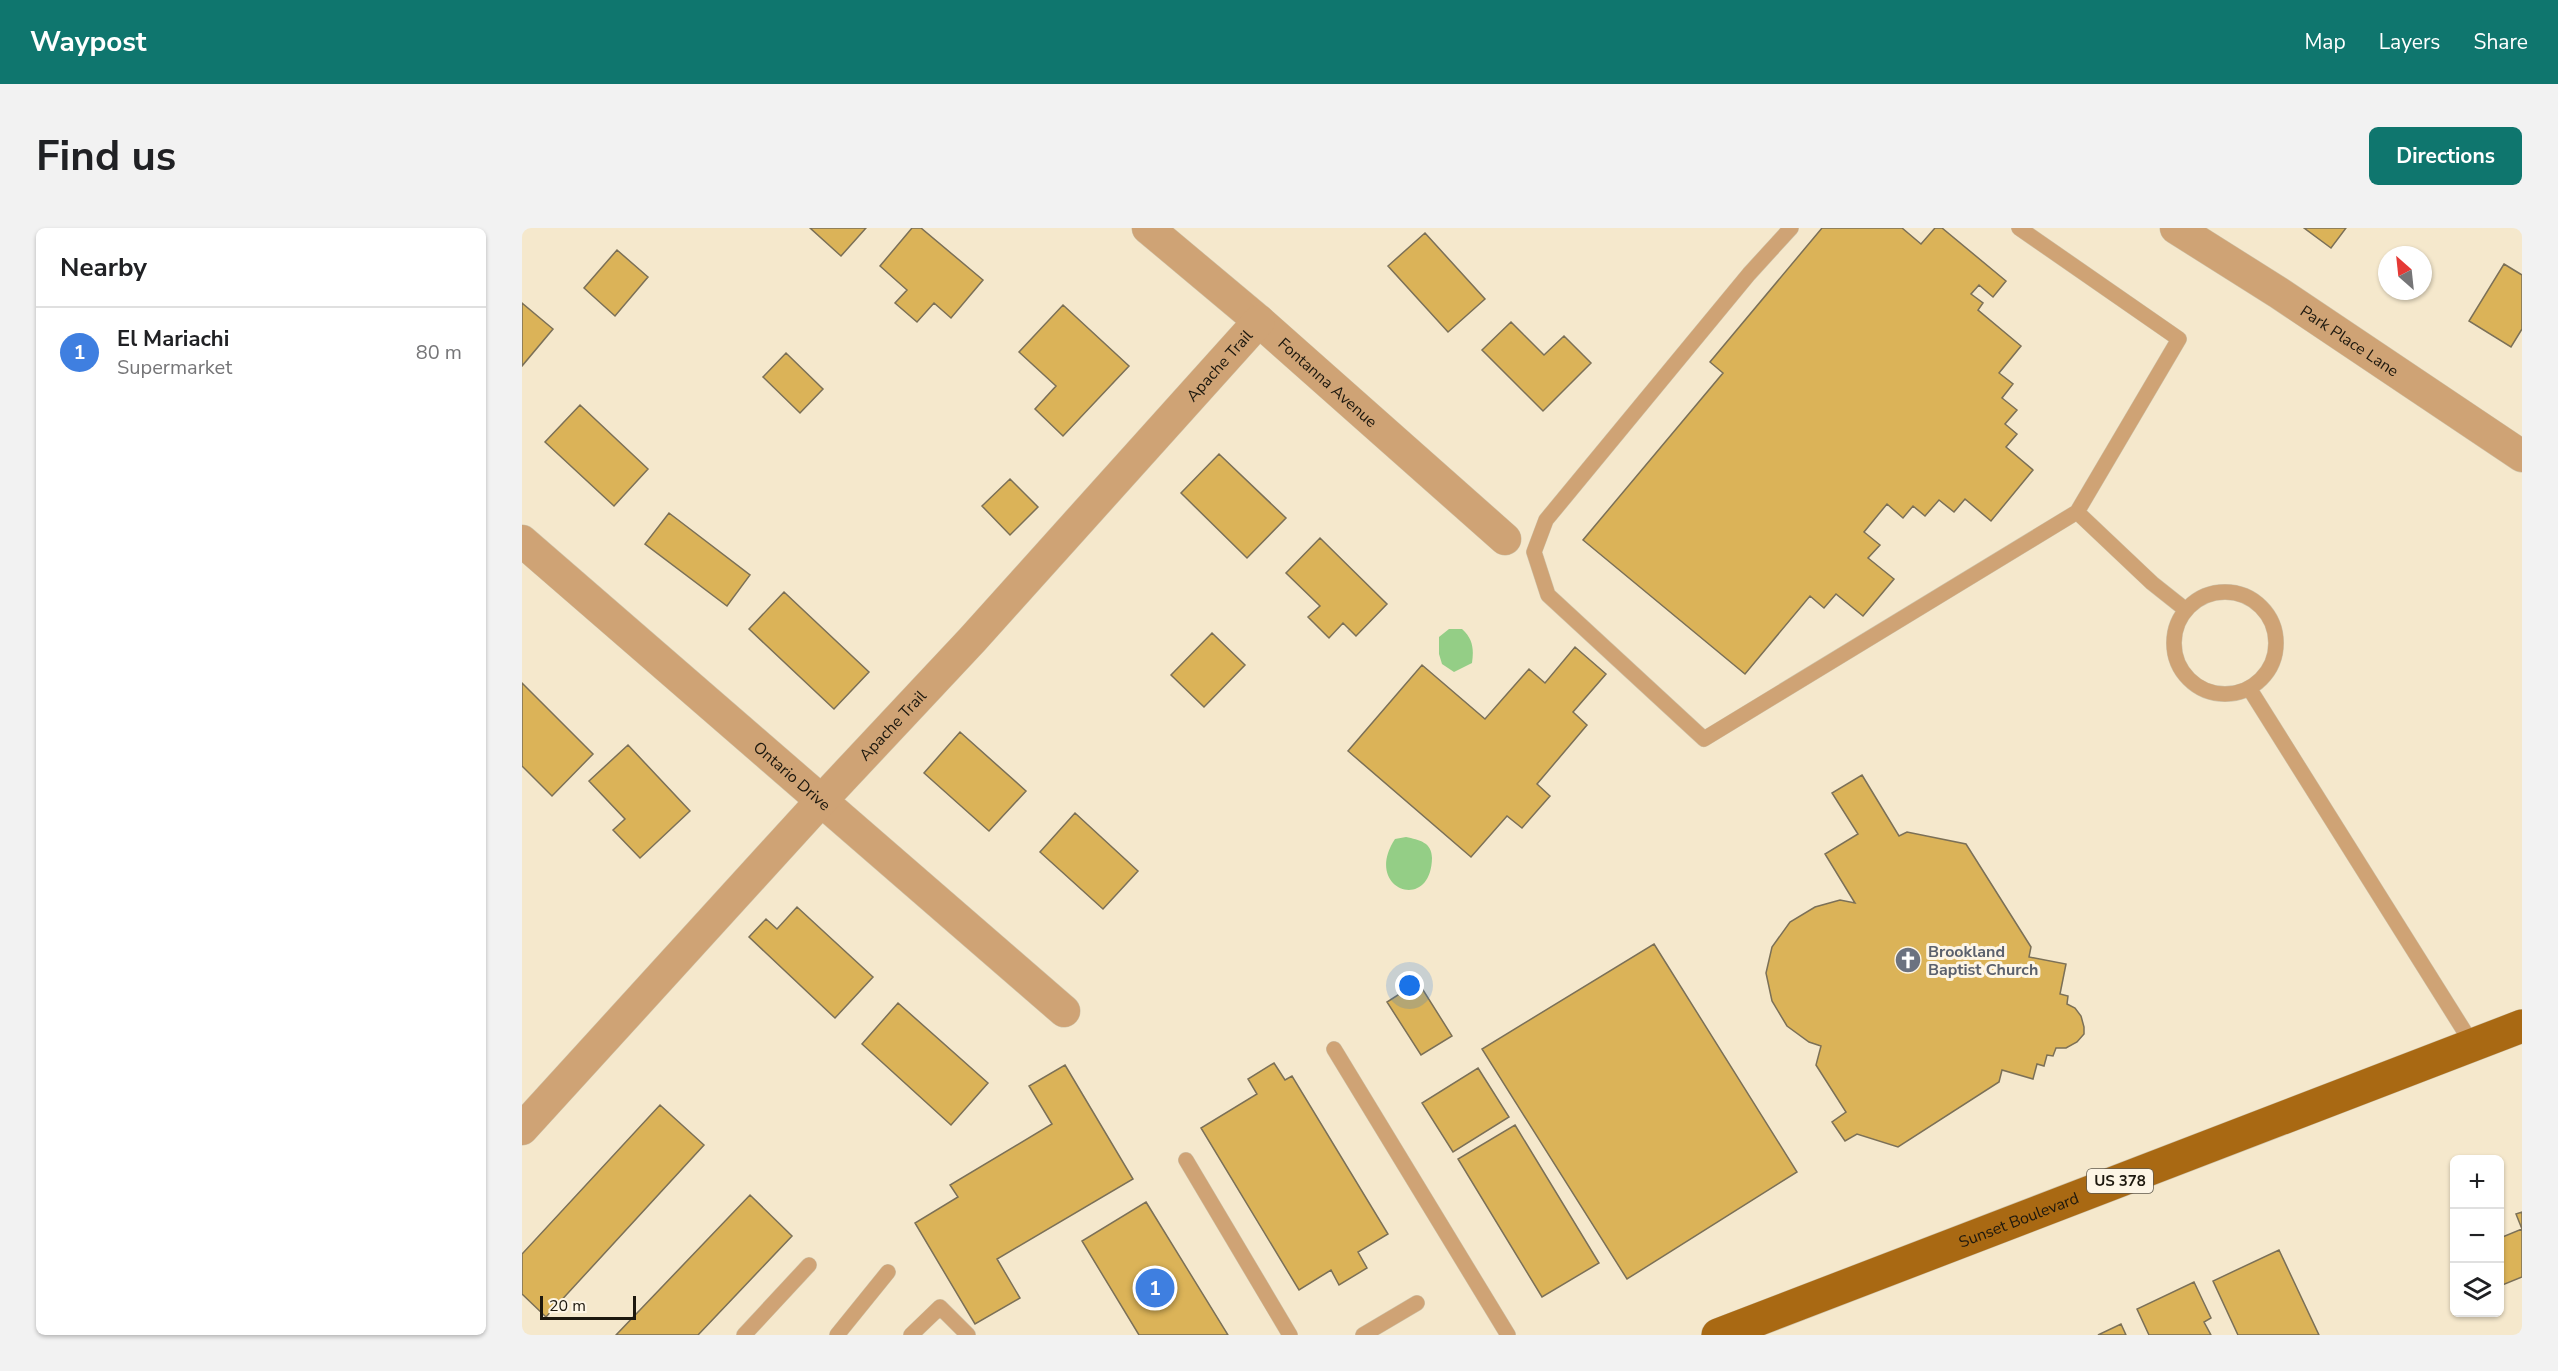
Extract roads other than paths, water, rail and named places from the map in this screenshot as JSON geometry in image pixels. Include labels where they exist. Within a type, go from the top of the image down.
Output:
[{"type":"main road","name":"Sunset Boulevard","points":[[1718,1335],[1758,1328],[2522,1026]]},
{"type":"street","name":"Fontanna Avenue","points":[[1148,228],[1258,321],[1505,539]]},
{"type":"street","name":"Park Place Lane","points":[[2186,230],[2522,456]]},
{"type":"street","name":"Apache Trail","points":[[522,1129],[822,800],[972,640],[1258,321]]},
{"type":"street","name":"Ontario Drive","points":[[522,541],[1064,1011]]},
{"type":"lane","points":[[1791,228],[1749,274],[1546,520],[1534,552],[1548,595],[1704,739],[2077,512],[2180,339],[2019,228]]},
{"type":"lane","points":[[2077,512],[2152,583],[2186,610]]},
{"type":"lane","points":[[2217,593],[2232,593],[2248,598],[2261,607],[2270,620],[2275,634],[2275,650],[2266,672],[2249,688],[2232,693],[2214,693],[2198,687],[2185,675],[2176,660],[2174,642],[2177,625],[2186,610],[2200,598],[2217,593]]},
{"type":"lane","points":[[2249,688],[2473,1045]]},
{"type":"lane","points":[[1334,1049],[1508,1335]]},
{"type":"lane","points":[[1186,1160],[1290,1335]]},
{"type":"lane","points":[[744,1335],[809,1265]]},
{"type":"lane","points":[[837,1335],[888,1272]]},
{"type":"lane","points":[[1363,1335],[1417,1303]]},
{"type":"lane","points":[[910,1335],[940,1307],[968,1335]]},
{"type":"place","name":"Brookland Baptist Church","points":[[1908,960]]},
{"type":"place","name":"El Mariachi","points":[[1155,1288]]}]
